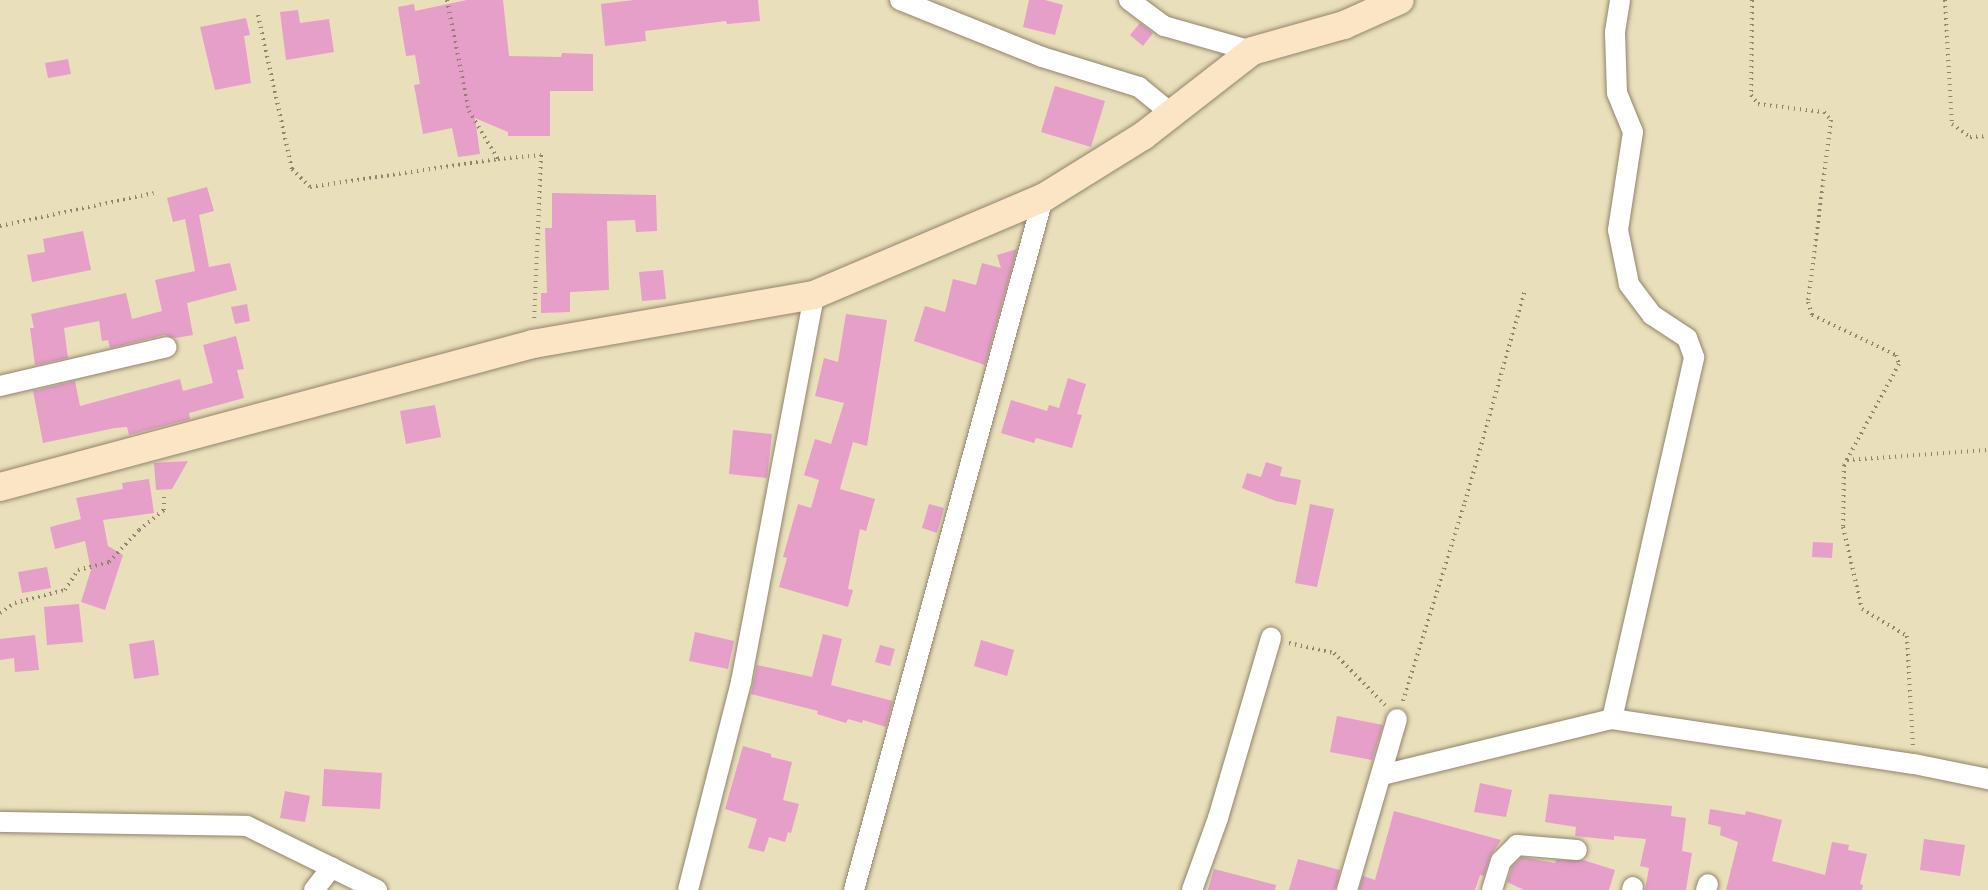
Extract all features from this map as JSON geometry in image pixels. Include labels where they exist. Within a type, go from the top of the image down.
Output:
[{"type":"street","points":[[900,0],[1042,57],[1139,87],[1172,114]]},
{"type":"street","points":[[1129,0],[1164,26],[1252,51]]},
{"type":"street","points":[[0,487],[532,344],[814,295],[1043,198],[1143,136],[1252,51],[1344,25],[1400,0]]},
{"type":"street","points":[[1612,719],[1694,357],[1687,338],[1652,315],[1629,284],[1618,230],[1633,132],[1617,93],[1615,32],[1620,0]]},
{"type":"street","points":[[854,890],[1043,198]]},
{"type":"street","points":[[688,890],[741,682],[814,295]]},
{"type":"street","points":[[0,386],[167,347]]},
{"type":"street","points":[[1192,890],[1218,818],[1271,638]]},
{"type":"street","points":[[1347,890],[1397,719]]},
{"type":"street","points":[[1382,775],[1612,719],[1914,764],[1988,779]]},
{"type":"street","points":[[0,822],[247,826],[377,890]]},
{"type":"street","points":[[1492,890],[1501,861],[1517,845],[1577,850]]},
{"type":"street","points":[[314,890],[332,867]]},
{"type":"path","points":[[447,0],[469,111],[498,159]]},
{"type":"path","points":[[1752,0],[1751,95],[1758,104],[1824,112],[1831,120],[1808,302],[1812,315],[1896,355],[1899,364],[1847,460],[1842,487],[1843,527],[1862,609],[1907,636],[1914,764]]},
{"type":"path","points":[[1945,0],[1952,124],[1970,137],[1988,136]]},
{"type":"path","points":[[258,15],[292,169],[310,187],[498,159],[542,155],[532,344]]},
{"type":"path","points":[[0,226],[154,194]]},
{"type":"path","points":[[1271,638],[1334,653],[1397,719],[1465,502],[1525,290]]},
{"type":"path","points":[[1847,460],[1988,450]]},
{"type":"path","points":[[0,613],[15,603],[65,590],[78,570],[109,562],[139,530],[164,510],[164,496]]},
{"type":"building","points":[[467,0],[503,0],[509,56],[561,57],[562,53],[593,54],[593,91],[550,91],[550,136],[508,136],[508,132],[475,118],[480,154],[458,157],[452,128],[423,134],[414,85],[420,84],[415,55],[406,56],[398,7],[414,4],[415,11]]},
{"type":"building","points":[[634,0],[758,0],[760,21],[727,24],[726,21],[645,31],[646,41],[605,46],[601,4]]},
{"type":"building","points":[[1029,0],[1045,0],[1063,5],[1055,35],[1023,27]]},
{"type":"building","points":[[298,10],[300,23],[329,19],[334,52],[286,60],[280,12]]},
{"type":"building","points":[[246,18],[250,35],[244,36],[251,83],[215,90],[200,27]]},
{"type":"building","points":[[1140,23],[1153,33],[1143,46],[1130,35]]},
{"type":"building","points":[[68,59],[71,74],[48,78],[45,63]]},
{"type":"building","points":[[1055,86],[1105,101],[1091,147],[1041,132]]},
{"type":"building","points":[[207,187],[214,211],[199,215],[209,267],[230,263],[237,290],[187,303],[193,335],[175,338],[164,335],[110,348],[108,340],[102,341],[99,321],[64,328],[68,358],[35,365],[30,328],[34,328],[31,314],[126,293],[132,319],[162,311],[155,280],[195,271],[185,219],[173,222],[167,198]]},
{"type":"building","points":[[552,193],[656,195],[657,231],[636,232],[635,220],[607,221],[609,290],[570,292],[570,312],[541,313],[541,293],[547,293],[545,228],[552,228]]},
{"type":"building","points":[[83,231],[91,270],[32,282],[27,255],[45,252],[43,239]]},
{"type":"building","points":[[1017,249],[985,365],[914,341],[925,306],[945,312],[953,279],[976,285],[982,263],[1001,268],[997,255]]},
{"type":"building","points":[[663,270],[666,299],[642,301],[639,272]]},
{"type":"building","points":[[247,304],[250,321],[235,324],[231,307]]},
{"type":"building","points":[[846,314],[887,320],[867,446],[853,442],[840,489],[875,499],[866,531],[860,529],[848,589],[853,590],[848,607],[779,587],[787,558],[783,557],[798,504],[811,508],[819,480],[804,475],[815,439],[831,444],[844,403],[815,396],[824,358],[838,362]]},
{"type":"building","points":[[236,336],[244,369],[237,370],[244,398],[189,413],[190,419],[129,435],[127,427],[115,428],[43,443],[33,391],[75,381],[80,406],[180,379],[183,391],[213,383],[203,345]]},
{"type":"building","points":[[1068,378],[1086,384],[1077,414],[1082,415],[1072,448],[1036,438],[1034,443],[1001,433],[1011,400],[1047,411],[1049,405],[1059,408]]},
{"type":"building","points":[[435,405],[441,437],[406,444],[400,411]]},
{"type":"building","points":[[733,430],[772,434],[767,478],[729,474]]},
{"type":"building","points":[[188,461],[172,489],[156,490],[154,463]]},
{"type":"building","points":[[1266,462],[1282,467],[1280,476],[1301,480],[1296,505],[1276,501],[1242,488],[1247,473],[1261,477]]},
{"type":"building","points":[[149,479],[154,513],[103,520],[108,546],[123,555],[105,610],[81,602],[91,570],[85,541],[55,549],[50,527],[81,519],[76,498],[123,489],[122,483]]},
{"type":"building","points":[[929,504],[944,508],[937,533],[922,528]]},
{"type":"building","points":[[1310,504],[1334,509],[1317,587],[1295,583]]},
{"type":"building","points":[[1813,542],[1833,543],[1832,558],[1812,557]]},
{"type":"building","points":[[47,567],[51,588],[22,593],[18,572]]},
{"type":"building","points":[[79,604],[83,642],[47,645],[44,607]]},
{"type":"building","points":[[695,632],[734,641],[728,669],[689,661]]},
{"type":"building","points":[[823,634],[842,639],[831,685],[893,701],[886,727],[863,720],[862,723],[848,719],[846,723],[817,714],[818,711],[751,694],[757,665],[812,677]]},
{"type":"building","points":[[35,635],[39,670],[15,672],[14,658],[0,660],[0,639]]},
{"type":"building","points":[[154,640],[159,675],[134,679],[129,644]]},
{"type":"building","points":[[981,640],[1014,650],[1007,676],[974,666]]},
{"type":"building","points":[[880,645],[895,649],[890,666],[875,662]]},
{"type":"building","points":[[1337,716],[1383,725],[1372,760],[1330,752]]},
{"type":"building","points":[[743,746],[792,762],[783,800],[799,804],[791,833],[788,832],[785,842],[769,837],[764,852],[748,848],[757,819],[725,809]]},
{"type":"building","points":[[324,769],[382,773],[380,809],[322,806]]},
{"type":"building","points":[[1480,783],[1512,790],[1506,817],[1474,812]]},
{"type":"building","points":[[285,791],[310,796],[305,822],[280,818]]},
{"type":"building","points":[[1549,794],[1672,806],[1671,816],[1686,818],[1682,851],[1692,853],[1686,890],[1645,890],[1649,868],[1640,866],[1646,839],[1614,836],[1614,840],[1575,836],[1576,827],[1545,822]]},
{"type":"building","points":[[1710,809],[1745,815],[1746,811],[1782,820],[1772,861],[1825,875],[1832,842],[1849,845],[1848,850],[1867,854],[1860,884],[1863,885],[1862,890],[1726,890],[1738,842],[1720,835],[1721,827],[1708,824]]},
{"type":"building","points":[[1394,811],[1501,840],[1490,857],[1484,876],[1480,875],[1475,890],[1359,890],[1363,876],[1375,880]]},
{"type":"building","points":[[1924,839],[1965,845],[1960,876],[1920,870]]},
{"type":"building","points":[[1522,857],[1555,863],[1556,860],[1583,860],[1615,870],[1609,890],[1524,890],[1507,882],[1512,867]]},
{"type":"building","points":[[1298,859],[1340,870],[1335,890],[1289,890]]},
{"type":"building","points":[[1214,869],[1276,885],[1275,890],[1208,890]]}]
